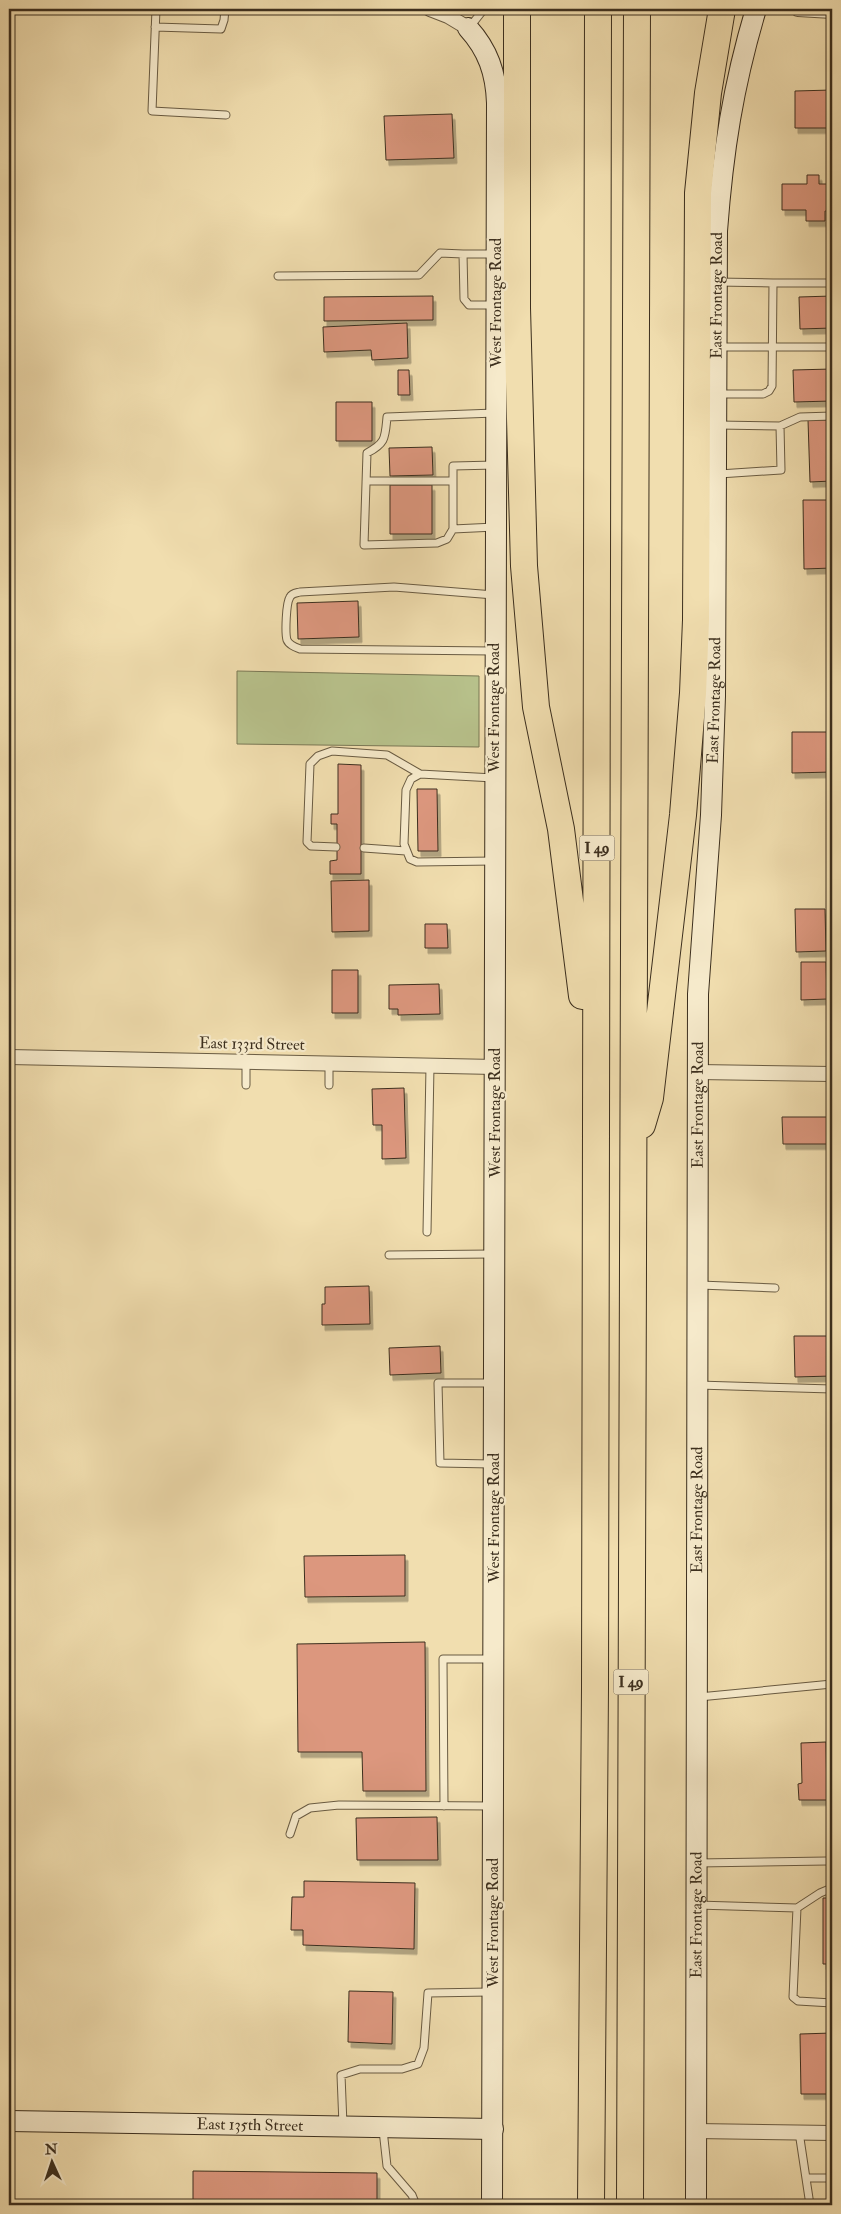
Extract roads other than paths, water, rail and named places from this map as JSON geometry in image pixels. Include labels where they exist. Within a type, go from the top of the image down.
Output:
[{"type":"highway","points":[[517,9],[517,308],[524,566],[536,707],[561,829],[596,1103]]},
{"type":"highway","name":"I 49","points":[[590,2205],[595,1688],[598,9]]},
{"type":"highway","name":"I 49","points":[[630,2205],[637,9]]},
{"type":"highway","points":[[632,1159],[650,1098],[690,741],[696,620],[698,193],[708,93],[722,9]]},
{"type":"street","points":[[430,9],[448,16],[468,28]]},
{"type":"street","name":"East Frontage Road","points":[[696,2205],[698,994],[711,815],[715,696],[717,231],[723,156],[732,96],[756,9]]},
{"type":"street","points":[[798,9],[832,11]]},
{"type":"street","name":"West Frontage Road","points":[[468,28],[486,51],[496,87],[492,2205]]},
{"type":"street","name":"East 133rd Street","points":[[9,1057],[495,1067]]},
{"type":"street","points":[[698,1072],[832,1074]]},
{"type":"street","name":"East 135th Street","points":[[9,2121],[493,2129]]},
{"type":"street","points":[[696,2130],[832,2133]]},
{"type":"lane","points":[[156,9],[152,112],[226,114]]},
{"type":"lane","points":[[155,27],[221,29],[225,9]]},
{"type":"lane","points":[[468,28],[484,9]]},
{"type":"lane","points":[[278,276],[419,275],[440,253],[496,254]]},
{"type":"lane","points":[[463,254],[464,299],[469,305],[496,305]]},
{"type":"lane","points":[[717,282],[832,283]]},
{"type":"lane","points":[[717,394],[763,394],[769,391],[772,386],[773,283]]},
{"type":"lane","points":[[716,347],[832,347]]},
{"type":"lane","points":[[495,465],[453,466],[453,529],[447,539],[436,543],[364,545],[367,453],[380,446],[385,439],[387,417],[496,413]]},
{"type":"lane","points":[[716,425],[780,426],[800,417],[832,416]]},
{"type":"lane","points":[[716,474],[781,470],[780,426]]},
{"type":"lane","points":[[366,481],[453,481]]},
{"type":"lane","points":[[453,529],[495,527]]},
{"type":"lane","points":[[494,651],[300,649],[292,646],[287,640],[287,608],[292,594],[300,592],[394,587],[495,595]]},
{"type":"lane","points":[[336,848],[310,846],[307,842],[310,764],[318,756],[332,751],[387,755],[420,774],[494,778]]},
{"type":"lane","points":[[420,774],[411,778],[406,790],[406,851],[410,859],[417,862],[494,861]]},
{"type":"lane","points":[[364,848],[406,851]]},
{"type":"lane","points":[[246,1062],[246,1085]]},
{"type":"lane","points":[[328,1085],[329,1064]]},
{"type":"lane","points":[[427,1232],[430,1066]]},
{"type":"lane","points":[[389,1254],[495,1254]]},
{"type":"lane","points":[[697,1284],[775,1288]]},
{"type":"lane","points":[[494,1464],[440,1463],[438,1383],[495,1383]]},
{"type":"lane","points":[[697,1385],[832,1389]]},
{"type":"lane","points":[[444,1806],[443,1659],[494,1659]]},
{"type":"lane","points":[[696,1698],[832,1684]]},
{"type":"lane","points":[[290,1834],[296,1816],[310,1808],[338,1805],[494,1806]]},
{"type":"lane","points":[[697,1863],[827,1862]]},
{"type":"lane","points":[[696,1905],[797,1908],[820,1893],[832,1888]]},
{"type":"lane","points":[[797,1908],[793,1997],[798,2001],[832,2003]]},
{"type":"lane","points":[[343,2126],[341,2076],[360,2069],[402,2069],[418,2064],[424,2048],[428,1994],[493,1992]]},
{"type":"lane","points":[[383,2127],[387,2166],[412,2195],[416,2205]]},
{"type":"lane","points":[[799,2132],[810,2205]]},
{"type":"lane","points":[[807,2178],[832,2178]]}]
